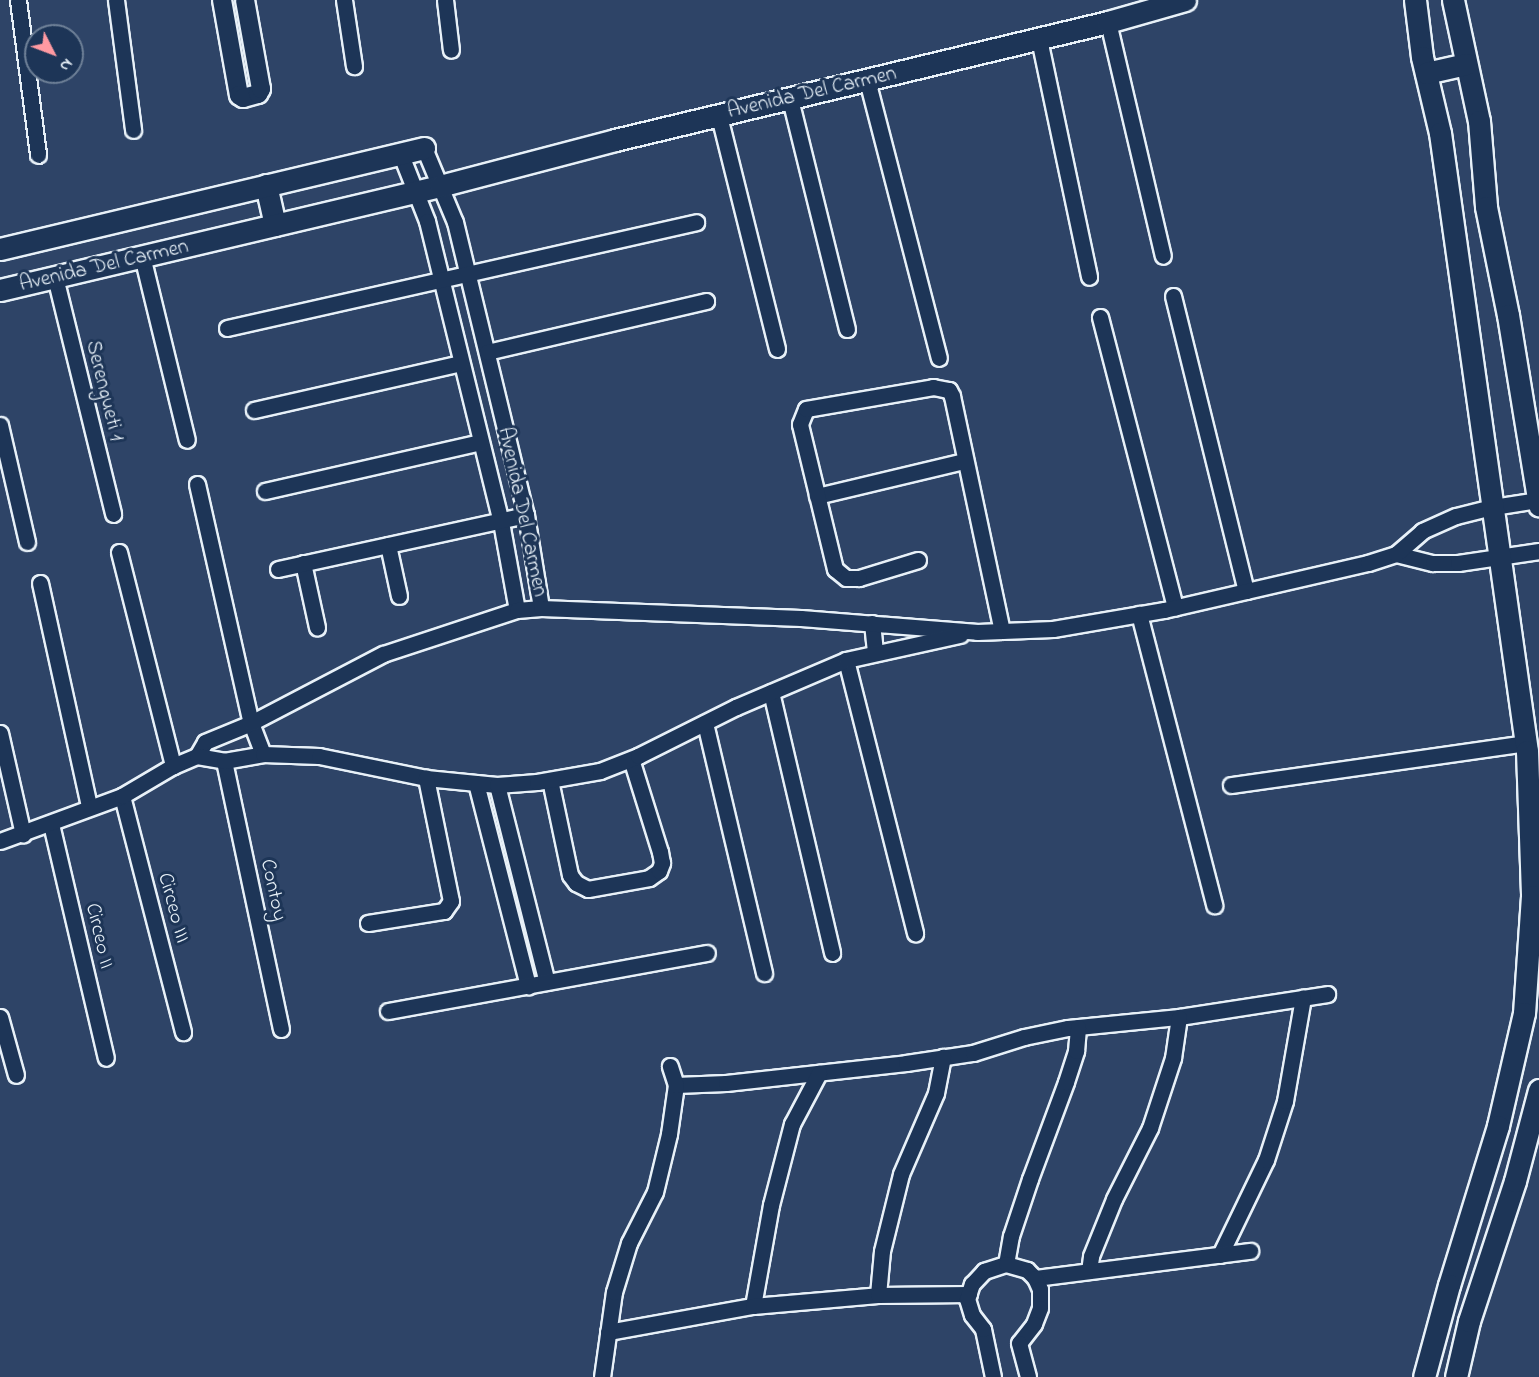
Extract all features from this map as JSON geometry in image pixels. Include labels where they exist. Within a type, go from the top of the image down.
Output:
[{"type":"main road","name":"Avenida Del Carmen","points":[[0,290],[417,192],[1108,22],[1185,0]]},
{"type":"main road","points":[[1416,0],[1426,73],[1440,133],[1526,743],[1532,896],[1524,1013],[1498,1126],[1449,1285],[1424,1377]]},
{"type":"main road","points":[[1453,0],[1479,121],[1486,207],[1508,315],[1539,502]]},
{"type":"main road","points":[[1426,73],[1466,63]]},
{"type":"main road","name":"Avenida Del Carmen","points":[[0,249],[424,148]]},
{"type":"main road","points":[[266,185],[275,225]]},
{"type":"main road","points":[[1456,1377],[1469,1321],[1515,1181],[1539,1090]]},
{"type":"street","points":[[18,0],[38,155]]},
{"type":"street","points":[[116,0],[134,130]]},
{"type":"street","points":[[222,0],[239,95],[243,98],[261,92],[245,0]]},
{"type":"street","points":[[344,0],[354,66]]},
{"type":"street","points":[[445,0],[451,50]]},
{"type":"street","points":[[1108,22],[1163,256]]},
{"type":"street","points":[[1039,39],[1089,277]]},
{"type":"street","points":[[867,80],[939,358]]},
{"type":"street","points":[[790,99],[847,329]]},
{"type":"street","points":[[719,116],[777,349]]},
{"type":"street","name":"Avenida Del Carmen","points":[[401,155],[417,192],[442,281],[501,522],[517,610],[542,608],[526,515],[455,222],[424,148]]},
{"type":"street","points":[[227,328],[696,222]]},
{"type":"street","points":[[142,256],[187,440]]},
{"type":"street","name":"Serengueti 1","points":[[55,277],[113,514]]},
{"type":"street","points":[[1173,296],[1246,591]]},
{"type":"street","points":[[487,352],[706,301]]},
{"type":"street","points":[[1100,317],[1175,607]]},
{"type":"street","points":[[254,410],[461,363]]},
{"type":"street","points":[[918,560],[859,578],[842,576],[835,569],[800,424],[804,412],[812,406],[940,386],[952,396],[1002,631]]},
{"type":"street","points":[[0,425],[27,542]]},
{"type":"street","points":[[265,490],[480,442]]},
{"type":"street","points":[[816,496],[964,461]]},
{"type":"street","points":[[197,484],[251,723],[263,754]]},
{"type":"street","points":[[542,608],[801,618],[977,632],[1053,629],[1175,607],[1368,563],[1396,554],[1422,531],[1456,516],[1493,507],[1539,502]]},
{"type":"street","points":[[278,569],[526,515]]},
{"type":"street","points":[[388,545],[399,596]]},
{"type":"street","points":[[1396,554],[1433,563],[1458,563],[1539,551]]},
{"type":"street","points":[[119,552],[174,766]]},
{"type":"street","points":[[303,563],[317,627]]},
{"type":"street","points":[[39,583],[89,806]]},
{"type":"street","points":[[0,841],[51,824],[89,806],[122,796],[174,766],[197,756],[206,742],[251,723],[383,654],[517,610]]},
{"type":"street","points":[[1139,614],[1214,905]]},
{"type":"street","points":[[872,623],[875,653]]},
{"type":"street","points":[[197,756],[224,761],[263,754],[319,756],[426,778],[497,785],[550,780],[600,771],[631,759],[771,692],[846,660],[977,632]]},
{"type":"street","points":[[846,660],[915,933]]},
{"type":"street","points":[[771,692],[832,953]]},
{"type":"street","points":[[705,723],[764,973]]},
{"type":"street","points":[[0,733],[22,834]]},
{"type":"street","points":[[1230,785],[1526,743]]},
{"type":"street","points":[[550,780],[570,875],[576,883],[588,889],[649,878],[659,870],[662,863],[631,759]]},
{"type":"street","name":"Contoy","points":[[224,761],[281,1029]]},
{"type":"street","points":[[368,923],[444,911],[451,901],[426,778]]},
{"type":"street","points":[[476,783],[528,986]]},
{"type":"street","points":[[497,785],[547,982]]},
{"type":"street","name":"Circeo III","points":[[122,796],[183,1032]]},
{"type":"street","name":"Circeo II","points":[[51,824],[106,1058]]},
{"type":"street","points":[[388,1011],[707,953]]},
{"type":"street","points":[[676,1085],[726,1083],[943,1058],[1078,1027],[1179,1017],[1327,994]]},
{"type":"street","points":[[1220,1254],[1266,1160],[1286,1101],[1303,998]]},
{"type":"street","points":[[0,1017],[15,1076]]},
{"type":"street","points":[[1089,1271],[1091,1256],[1114,1199],[1150,1128],[1173,1058],[1179,1017]]},
{"type":"street","points":[[1006,1264],[1011,1236],[1029,1179],[1076,1051],[1078,1027]]},
{"type":"street","points":[[878,1295],[882,1251],[901,1174],[936,1093],[943,1058]]},
{"type":"street","points":[[602,1377],[614,1292],[629,1243],[655,1192],[669,1134],[676,1085],[670,1066]]},
{"type":"street","points":[[753,1306],[771,1205],[792,1124],[819,1072]]},
{"type":"street","points":[[1035,1278],[1251,1251]]},
{"type":"street","points":[[993,1377],[983,1329],[972,1315],[967,1299],[972,1284],[984,1271],[1006,1264],[1027,1270],[1035,1278],[1040,1288],[1040,1308],[1034,1324],[1019,1343],[1028,1377]]},
{"type":"street","points":[[608,1332],[753,1306],[878,1295],[969,1294]]}]
